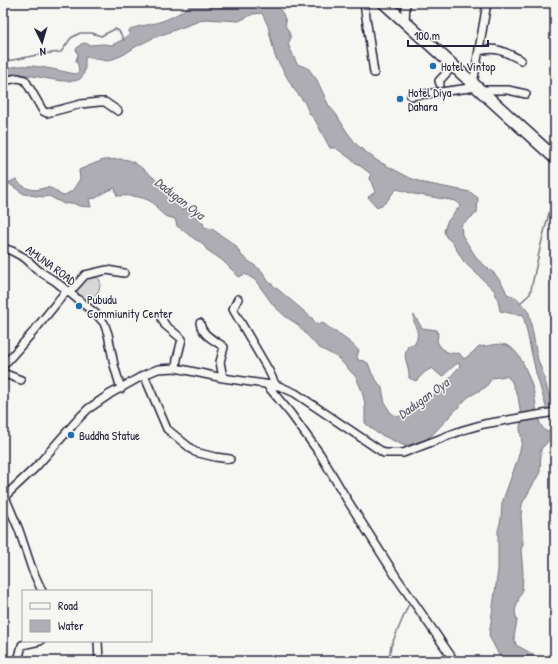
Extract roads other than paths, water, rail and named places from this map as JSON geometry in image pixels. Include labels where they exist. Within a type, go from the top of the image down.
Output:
[{"type":"highway","points":[[384,3],[555,158]]},
{"type":"street","points":[[364,3],[374,72]]},
{"type":"street","points":[[405,22],[406,3]]},
{"type":"street","points":[[476,87],[479,51],[487,3]]},
{"type":"street","points":[[479,51],[495,48],[521,60]]},
{"type":"street","points":[[440,84],[439,81],[453,66]]},
{"type":"street","points":[[3,81],[18,78],[25,80],[43,111],[47,113],[81,104],[99,102],[105,102],[118,111]]},
{"type":"street","points":[[410,96],[476,87],[508,90],[526,94]]},
{"type":"street","name":"AMUNA ROAD","points":[[3,248],[25,258],[39,271],[91,309],[104,323],[121,388]]},
{"type":"street","points":[[3,366],[68,291],[85,275],[107,270],[124,273]]},
{"type":"street","points":[[238,299],[233,309],[280,387]]},
{"type":"street","points":[[162,319],[165,325],[182,339],[176,368]]},
{"type":"street","points":[[200,322],[201,329],[205,334],[224,346],[220,362],[223,378]]},
{"type":"street","points":[[42,590],[4,498],[36,467],[83,413],[98,401],[144,375],[158,369],[176,368],[223,378],[280,387],[295,393],[384,453],[403,453],[463,430],[484,424],[551,413]]},
{"type":"street","points":[[3,373],[21,380]]},
{"type":"street","points":[[144,375],[167,429],[194,452],[230,459]]},
{"type":"street","points":[[266,385],[291,414],[320,454],[397,578],[451,656]]},
{"type":"street","points":[[18,661],[22,645],[36,642]]},
{"type":"street","points":[[98,642],[99,661]]},
{"type":"water","points":[[192,3],[275,3],[283,14],[286,22],[285,25],[290,37],[288,44],[297,64],[308,68],[317,80],[329,106],[357,145],[376,160],[410,178],[424,183],[470,192],[478,198],[477,213],[461,225],[462,235],[478,260],[495,274],[503,285],[507,294],[517,298],[529,313],[538,360],[548,392],[555,408],[555,422],[547,410],[536,373],[523,314],[519,315],[500,311],[494,290],[464,262],[452,242],[446,237],[444,231],[447,222],[460,206],[456,201],[414,194],[397,189],[387,201],[377,207],[368,197],[375,192],[370,179],[371,174],[336,148],[330,148],[315,120],[309,113],[305,103],[293,88],[275,56],[268,26],[262,13],[253,14],[239,21],[205,19],[153,38],[123,55],[108,61],[85,57],[84,74],[77,80],[61,81],[18,74],[3,77],[3,70],[21,66],[39,67],[76,74],[79,71],[76,60],[78,55],[76,49],[81,44],[112,45],[129,35],[129,30],[168,19],[178,14]]},
{"type":"water","points":[[122,159],[128,160],[137,165],[151,175],[173,195],[183,210],[188,207],[192,214],[203,223],[204,227],[212,229],[235,245],[242,256],[262,271],[268,281],[312,318],[316,324],[323,323],[356,347],[359,351],[357,356],[358,360],[368,363],[372,374],[382,388],[385,404],[391,413],[398,417],[422,404],[437,392],[460,366],[459,363],[452,367],[442,377],[432,368],[425,372],[416,381],[409,378],[405,355],[408,346],[415,344],[418,335],[414,323],[414,315],[422,328],[437,330],[437,341],[443,349],[452,353],[459,353],[464,359],[479,346],[501,344],[509,346],[523,363],[533,389],[540,424],[547,432],[555,426],[555,434],[541,449],[540,472],[522,504],[522,592],[515,611],[517,621],[514,637],[516,645],[545,661],[505,661],[499,655],[489,636],[498,570],[498,531],[501,519],[502,503],[522,442],[520,429],[521,416],[518,396],[511,380],[506,376],[492,378],[486,387],[468,397],[432,435],[425,440],[405,446],[377,433],[365,423],[365,404],[362,391],[356,377],[337,357],[318,347],[297,324],[286,317],[274,306],[255,280],[245,274],[239,277],[222,260],[207,250],[201,242],[177,226],[175,219],[165,216],[153,203],[138,197],[117,196],[115,188],[96,198],[89,199],[91,207],[79,206],[73,203],[64,204],[49,196],[43,197],[24,194],[8,183],[16,179],[26,188],[37,190],[50,188],[63,196],[72,191],[80,179],[79,170],[103,160]]},
{"type":"water","points":[[3,172],[5,173],[4,176],[8,183],[3,183]]},
{"type":"waterway","points":[[3,62],[42,54],[61,52],[71,38],[80,33],[92,33],[101,36],[115,29],[119,31],[124,40]]},
{"type":"waterway","points":[[520,303],[530,294],[555,190]]},
{"type":"waterway","points":[[555,583],[555,608]]},
{"type":"waterway","points":[[384,661],[389,657],[391,646],[408,606],[411,604]]},
{"type":"place","name":"Hotel Vintop","points":[[433,66]]},
{"type":"place","name":"Hotel Diya Dahara","points":[[400,99]]},
{"type":"place","name":"Pubudu Commiunity Center","points":[[79,306]]},
{"type":"place","name":"Buddha Statue","points":[[71,435]]},
{"type":"water label","name":"Dadugan Oya","points":[[180,198]]},
{"type":"water label","name":"Dadugan Oya","points":[[423,398]]}]
